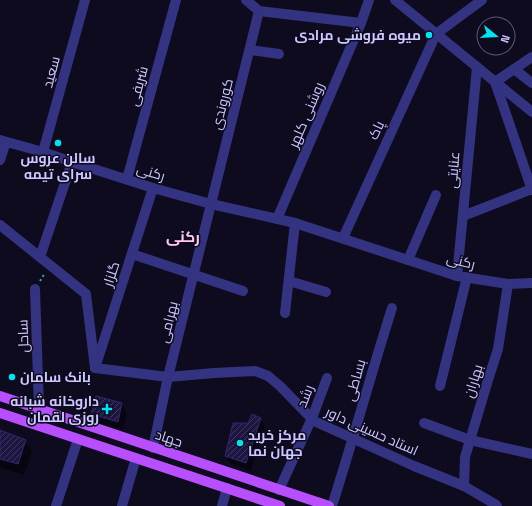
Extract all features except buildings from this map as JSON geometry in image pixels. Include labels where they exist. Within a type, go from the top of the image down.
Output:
[{"type":"main road","name":"جهاد","points":[[0,396],[330,506]]},
{"type":"main road","points":[[0,413],[280,506]]},
{"type":"street","name":"سعید","points":[[43,152],[85,0]]},
{"type":"street","name":"شریفی","points":[[127,179],[176,0]]},
{"type":"street","points":[[246,0],[259,11],[361,23]]},
{"type":"street","name":"روشنی کلهر","points":[[277,219],[361,23],[369,0]]},
{"type":"street","points":[[395,0],[532,112]]},
{"type":"street","points":[[436,34],[482,0]]},
{"type":"street","name":"کوروندی","points":[[211,204],[259,11]]},
{"type":"street","name":"پاک","points":[[343,238],[436,34]]},
{"type":"street","points":[[250,50],[279,54]]},
{"type":"street","points":[[495,82],[532,57]]},
{"type":"street","name":"عنایتی","points":[[440,386],[462,277],[463,216],[477,67]]},
{"type":"street","points":[[514,69],[532,83]]},
{"type":"street","points":[[463,216],[532,189],[495,82]]},
{"type":"street","name":"رکنی","points":[[3,141],[43,152],[153,188],[211,204],[295,223],[462,277],[508,284],[532,283]]},
{"type":"street","points":[[0,160],[3,141]]},
{"type":"street","points":[[40,257],[72,162]]},
{"type":"street","name":"گلزار","points":[[96,368],[153,188]]},
{"type":"street","points":[[408,260],[436,195]]},
{"type":"street","name":"بهرامی","points":[[153,448],[168,378],[211,204]]},
{"type":"street","points":[[285,313],[295,223]]},
{"type":"street","points":[[0,225],[86,294],[96,368]]},
{"type":"street","points":[[132,254],[243,291]]},
{"type":"street","points":[[288,281],[326,292]]},
{"type":"street","name":"بهاران","points":[[464,486],[465,457],[498,349],[508,284]]},
{"type":"street","name":"ساحل","points":[[35,289],[40,409]]},
{"type":"street","name":"بساطی","points":[[330,506],[354,438],[372,369],[392,308]]},
{"type":"street","name":"استاد حسینی داور","points":[[96,368],[168,378],[214,373],[255,371],[268,376],[280,386],[314,421],[414,466],[464,486],[497,506]]},
{"type":"street","name":"رشد","points":[[279,490],[312,418],[327,378]]},
{"type":"street","points":[[424,423],[470,440],[532,454]]},
{"type":"street","points":[[56,506],[78,439]]},
{"type":"street","points":[[122,506],[136,458]]},
{"type":"street","points":[[222,506],[227,488]]},
{"type":"path","points":[[35,289],[51,266]]},
{"type":"place","name":"میوه فروشی مرادی","points":[[429,35]]},
{"type":"place","name":"سالن عروس سرای تیمه","points":[[58,143]]},
{"type":"place","name":"بانک سامان","points":[[12,377]]},
{"type":"place","name":"داروخانه شبانه روزی لقمان","points":[[107,409]]},
{"type":"place","name":"مرکز خرید جهان نما","points":[[240,443]]},
{"type":"district","name":"رکنی","points":[[183,237]]}]
